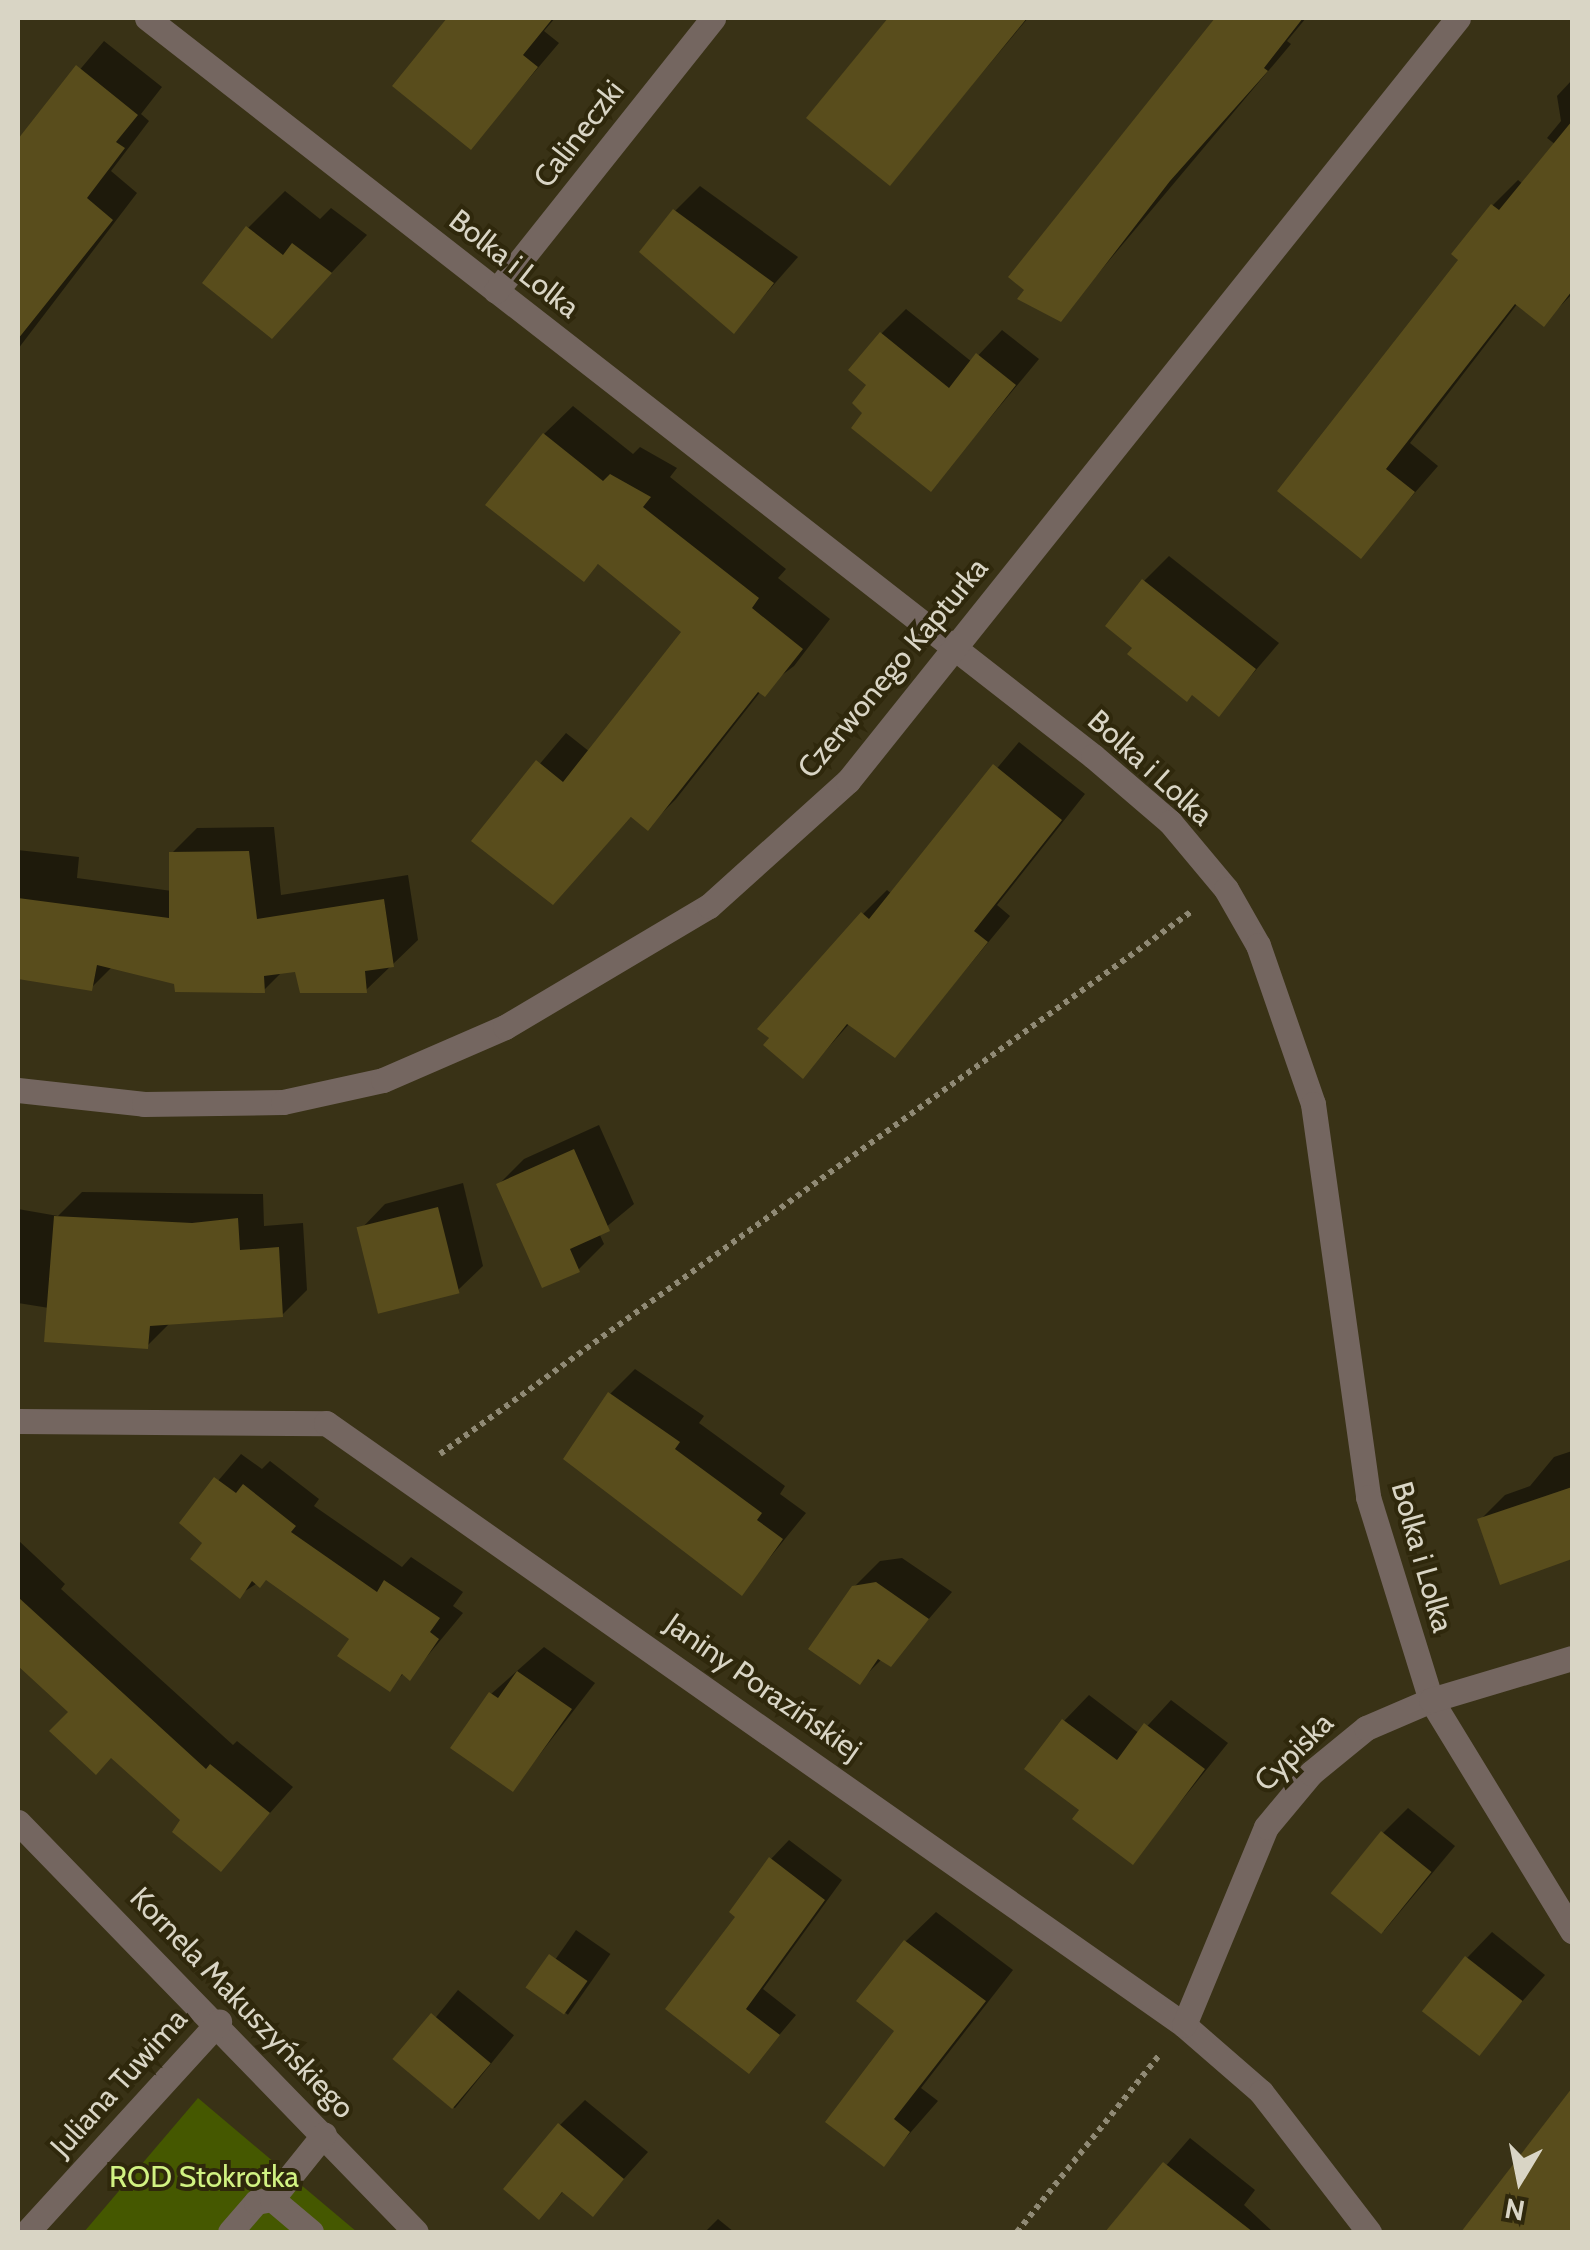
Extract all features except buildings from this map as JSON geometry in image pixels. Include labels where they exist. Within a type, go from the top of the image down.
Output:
[{"type":"street","name":"Bolka i Lolka","points":[[147,18],[955,649],[1170,822],[1226,889],[1258,945],[1313,1104],[1368,1496],[1431,1700],[1572,1931]]},
{"type":"street","name":"Calineczki","points":[[496,290],[713,18]]},
{"type":"street","name":"Czerwonego Kapturka","points":[[18,1090],[144,1104],[283,1102],[383,1080],[505,1027],[710,906],[848,781],[1458,18]]},
{"type":"street","name":"Janiny Porazińskiej","points":[[18,1420],[326,1423],[416,1481],[1184,2025],[1261,2092],[1368,2232]]},
{"type":"street","name":"Cypiska","points":[[1184,2025],[1266,1827],[1311,1773],[1366,1728],[1431,1700],[1572,1658]]},
{"type":"street","name":"Kornela Makuszyńskiego","points":[[18,1822],[218,2022],[416,2232]]},
{"type":"street","name":"Juliana Tuwima","points":[[26,2232],[218,2022]]},
{"type":"street","points":[[230,2232],[256,2202],[272,2199],[324,2134]]},
{"type":"street","points":[[272,2199],[311,2232]]},
{"type":"path","points":[[416,1481],[440,1454],[527,1387],[1226,889]]},
{"type":"path","points":[[1017,2232],[1184,2025]]},
{"type":"green space","name":"ROD Stokrotka","points":[[198,2098],[357,2232],[84,2232]]}]
